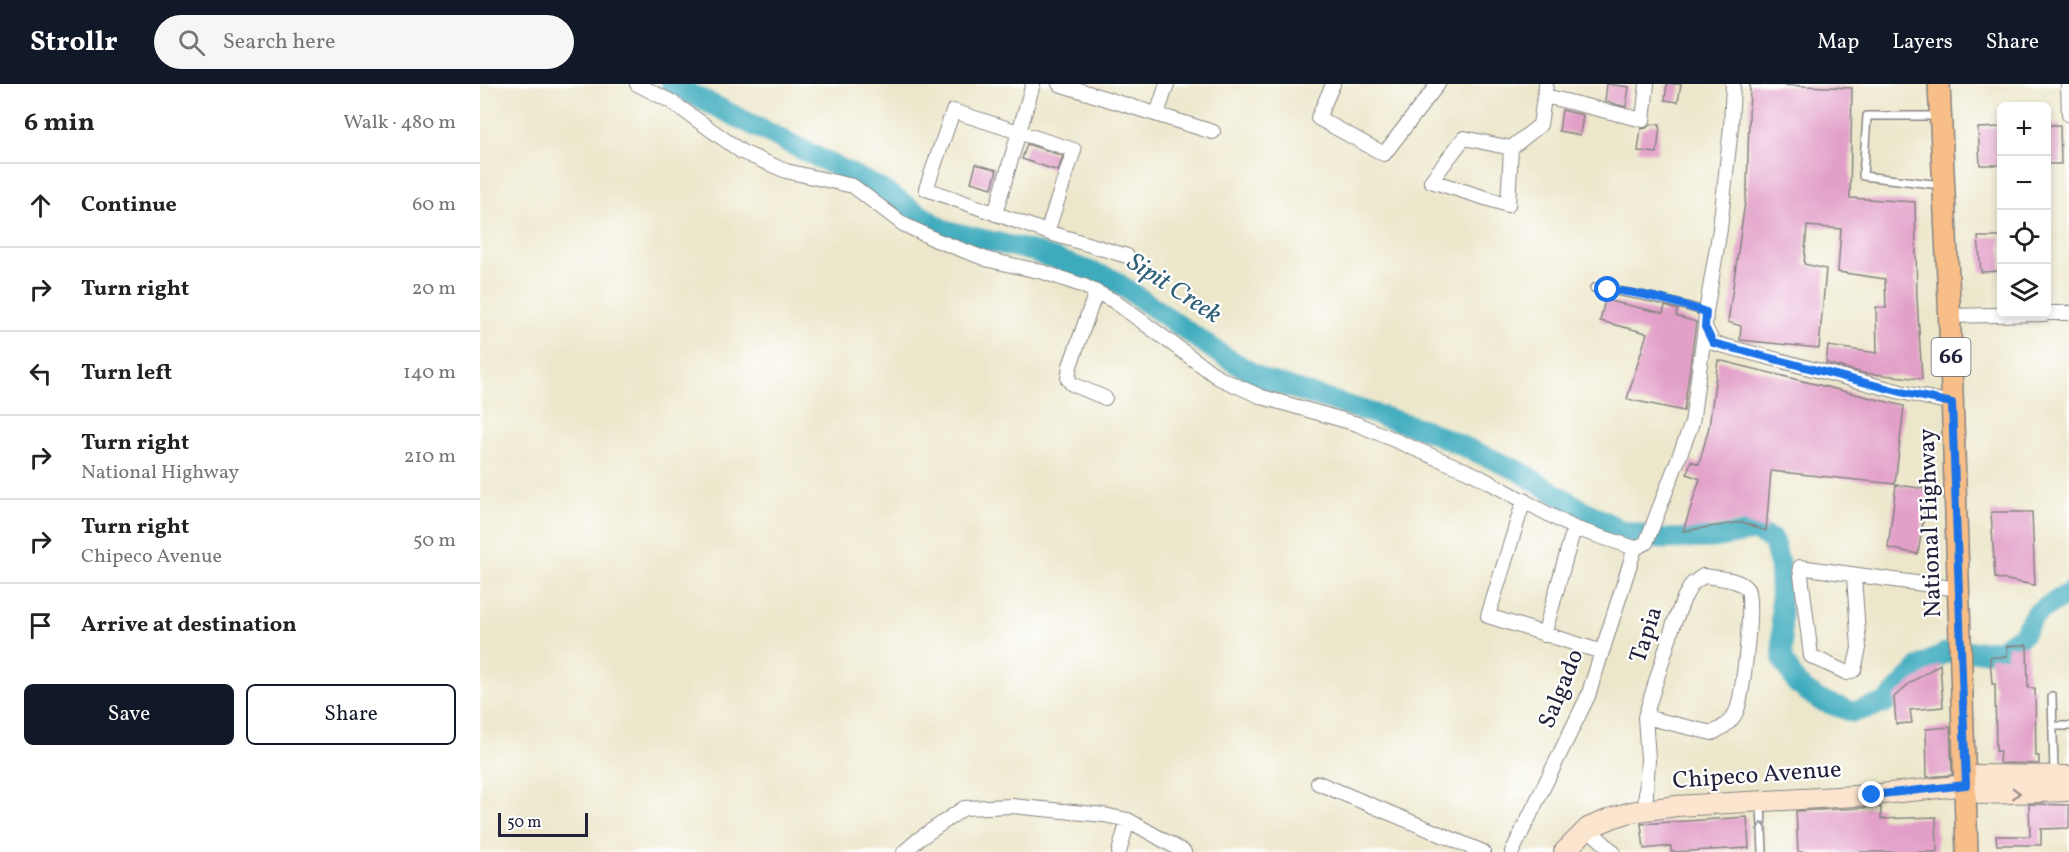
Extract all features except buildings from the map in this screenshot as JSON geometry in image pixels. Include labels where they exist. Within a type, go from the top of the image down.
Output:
[{"type":"main road","name":"National Highway","points":[[1939,84],[1967,852]]},
{"type":"main road","points":[[2061,776],[1980,776],[1966,785],[1982,794],[2069,791]]},
{"type":"main road","name":"Chipeco Avenue","points":[[1564,852],[1588,828],[1630,812],[1761,800],[1872,795],[1966,785]]},
{"type":"street","points":[[637,84],[672,102],[742,152],[786,171],[853,186],[903,224],[936,240],[988,260],[1043,272],[1084,286],[1114,301],[1219,378],[1262,396],[1357,424],[1474,474],[1574,528],[1641,545]]},
{"type":"street","points":[[996,214],[1033,84]]},
{"type":"street","points":[[1059,84],[1213,132]]},
{"type":"street","points":[[1157,114],[1167,84]]},
{"type":"street","points":[[1333,84],[1318,118],[1384,154],[1438,84]]},
{"type":"street","points":[[1511,148],[1464,138],[1431,181],[1508,205],[1511,148],[1540,125],[1546,90],[1643,120],[1647,84]]},
{"type":"street","name":"Salgado","points":[[1512,852],[1588,696],[1641,545],[1653,526],[1692,423],[1706,312],[1720,229],[1731,127],[1732,84]]},
{"type":"street","points":[[2068,84],[2069,115]]},
{"type":"street","points":[[1047,232],[1074,150],[953,111],[926,189],[1047,232],[1127,256]]},
{"type":"street","points":[[1096,292],[1070,366],[1068,379],[1072,384],[1105,398]]},
{"type":"street","points":[[2051,314],[2069,313]]},
{"type":"street","points":[[1949,316],[1997,315]]},
{"type":"street","points":[[1705,327],[1713,343],[1952,403]]},
{"type":"street","points":[[1524,500],[1488,616],[1602,652]]},
{"type":"street","points":[[1544,635],[1574,528]]},
{"type":"street","points":[[1854,576],[1859,648],[1854,670],[1847,673],[1811,656],[1800,567],[1959,589]]},
{"type":"street","name":"Tapia","points":[[1645,717],[1712,733],[1729,722],[1741,699],[1748,638],[1749,594],[1747,589],[1734,581],[1703,576],[1696,579],[1687,591],[1674,624],[1645,717],[1648,759],[1645,811]]},
{"type":"street","points":[[1318,783],[1483,852]]},
{"type":"street","points":[[904,852],[964,808],[1012,806],[1104,815],[1128,820],[1184,852]]},
{"type":"street","points":[[1119,852],[1128,820]]},
{"type":"street","points":[[1588,828],[1613,852]]},
{"type":"lane","points":[[1941,116],[1867,116],[1863,176],[1944,185]]},
{"type":"lane","points":[[1594,288],[1622,290],[1668,300],[1706,312]]},
{"type":"lane","points":[[2052,696],[2053,726],[2061,776]]},
{"type":"lane","points":[[2053,726],[2069,726]]},
{"type":"lane","points":[[1761,800],[1763,852]]},
{"type":"waterway","name":"Sipit Creek","points":[[671,84],[881,189],[944,230],[1032,251],[1112,279],[1216,351],[1262,379],[1426,430],[1517,470],[1579,508],[1621,530],[1661,539],[1714,538],[1754,531],[1773,540],[1779,562],[1783,660],[1797,684],[1819,700],[1853,712],[1886,703],[1919,667],[1945,653],[1999,650],[2022,635],[2035,614],[2069,593]]},
{"type":"route","points":[[1608,290],[1622,290],[1668,300],[1706,312],[1705,327],[1713,343],[1952,403],[1966,785],[1872,795]]}]
